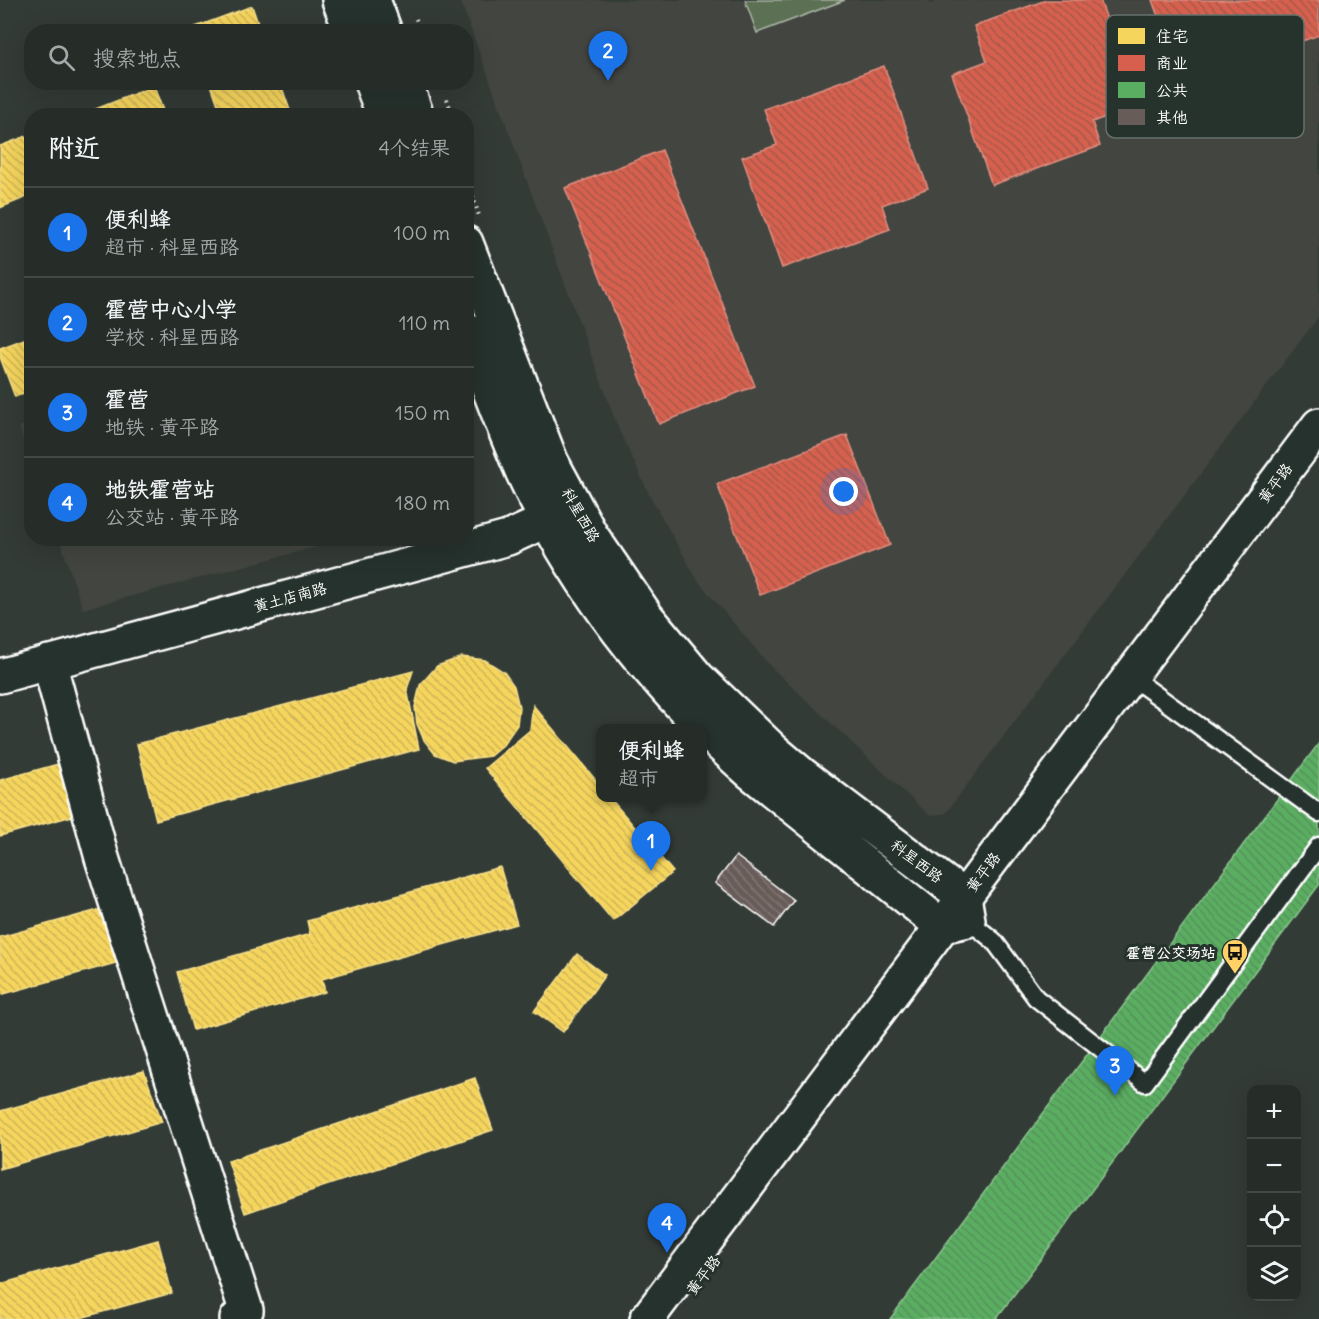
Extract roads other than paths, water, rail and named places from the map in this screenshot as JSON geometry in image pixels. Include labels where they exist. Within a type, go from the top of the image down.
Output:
[{"type":"street","points":[[339,0],[348,24]]},
{"type":"street","points":[[373,0],[382,24]]},
{"type":"street","points":[[374,90],[381,108]]},
{"type":"street","points":[[408,90],[414,108]]},
{"type":"street","name":"科星西路","points":[[474,264],[540,434],[561,514],[599,608],[674,699],[700,724]]},
{"type":"street","name":"科星西路","points":[[474,350],[511,445],[561,514]]},
{"type":"street","name":"黄平路","points":[[1137,681],[1319,425]]},
{"type":"street","name":"黄平路","points":[[647,1319],[1137,681],[1319,454]]},
{"type":"street","name":"黄土店南路","points":[[0,676],[508,538],[561,514]]},
{"type":"street","points":[[49,663],[102,858],[246,1310],[237,1319]]},
{"type":"street","name":"科星西路","points":[[707,731],[750,772],[958,914]]},
{"type":"street","name":"黄平路","points":[[670,1319],[958,914]]},
{"type":"lane","points":[[1137,681],[1319,813]]},
{"type":"lane","points":[[958,914],[994,941],[1036,998],[1145,1083],[1319,846]]},
{"type":"place","name":"霍营中心小学","points":[[608,81]]},
{"type":"place","name":"便利蜂","points":[[651,871]]},
{"type":"place","name":"霍营公交场站","points":[[1235,975]]},
{"type":"place","name":"霍营","points":[[1115,1096]]},
{"type":"place","name":"地铁霍营站","points":[[667,1253]]}]
